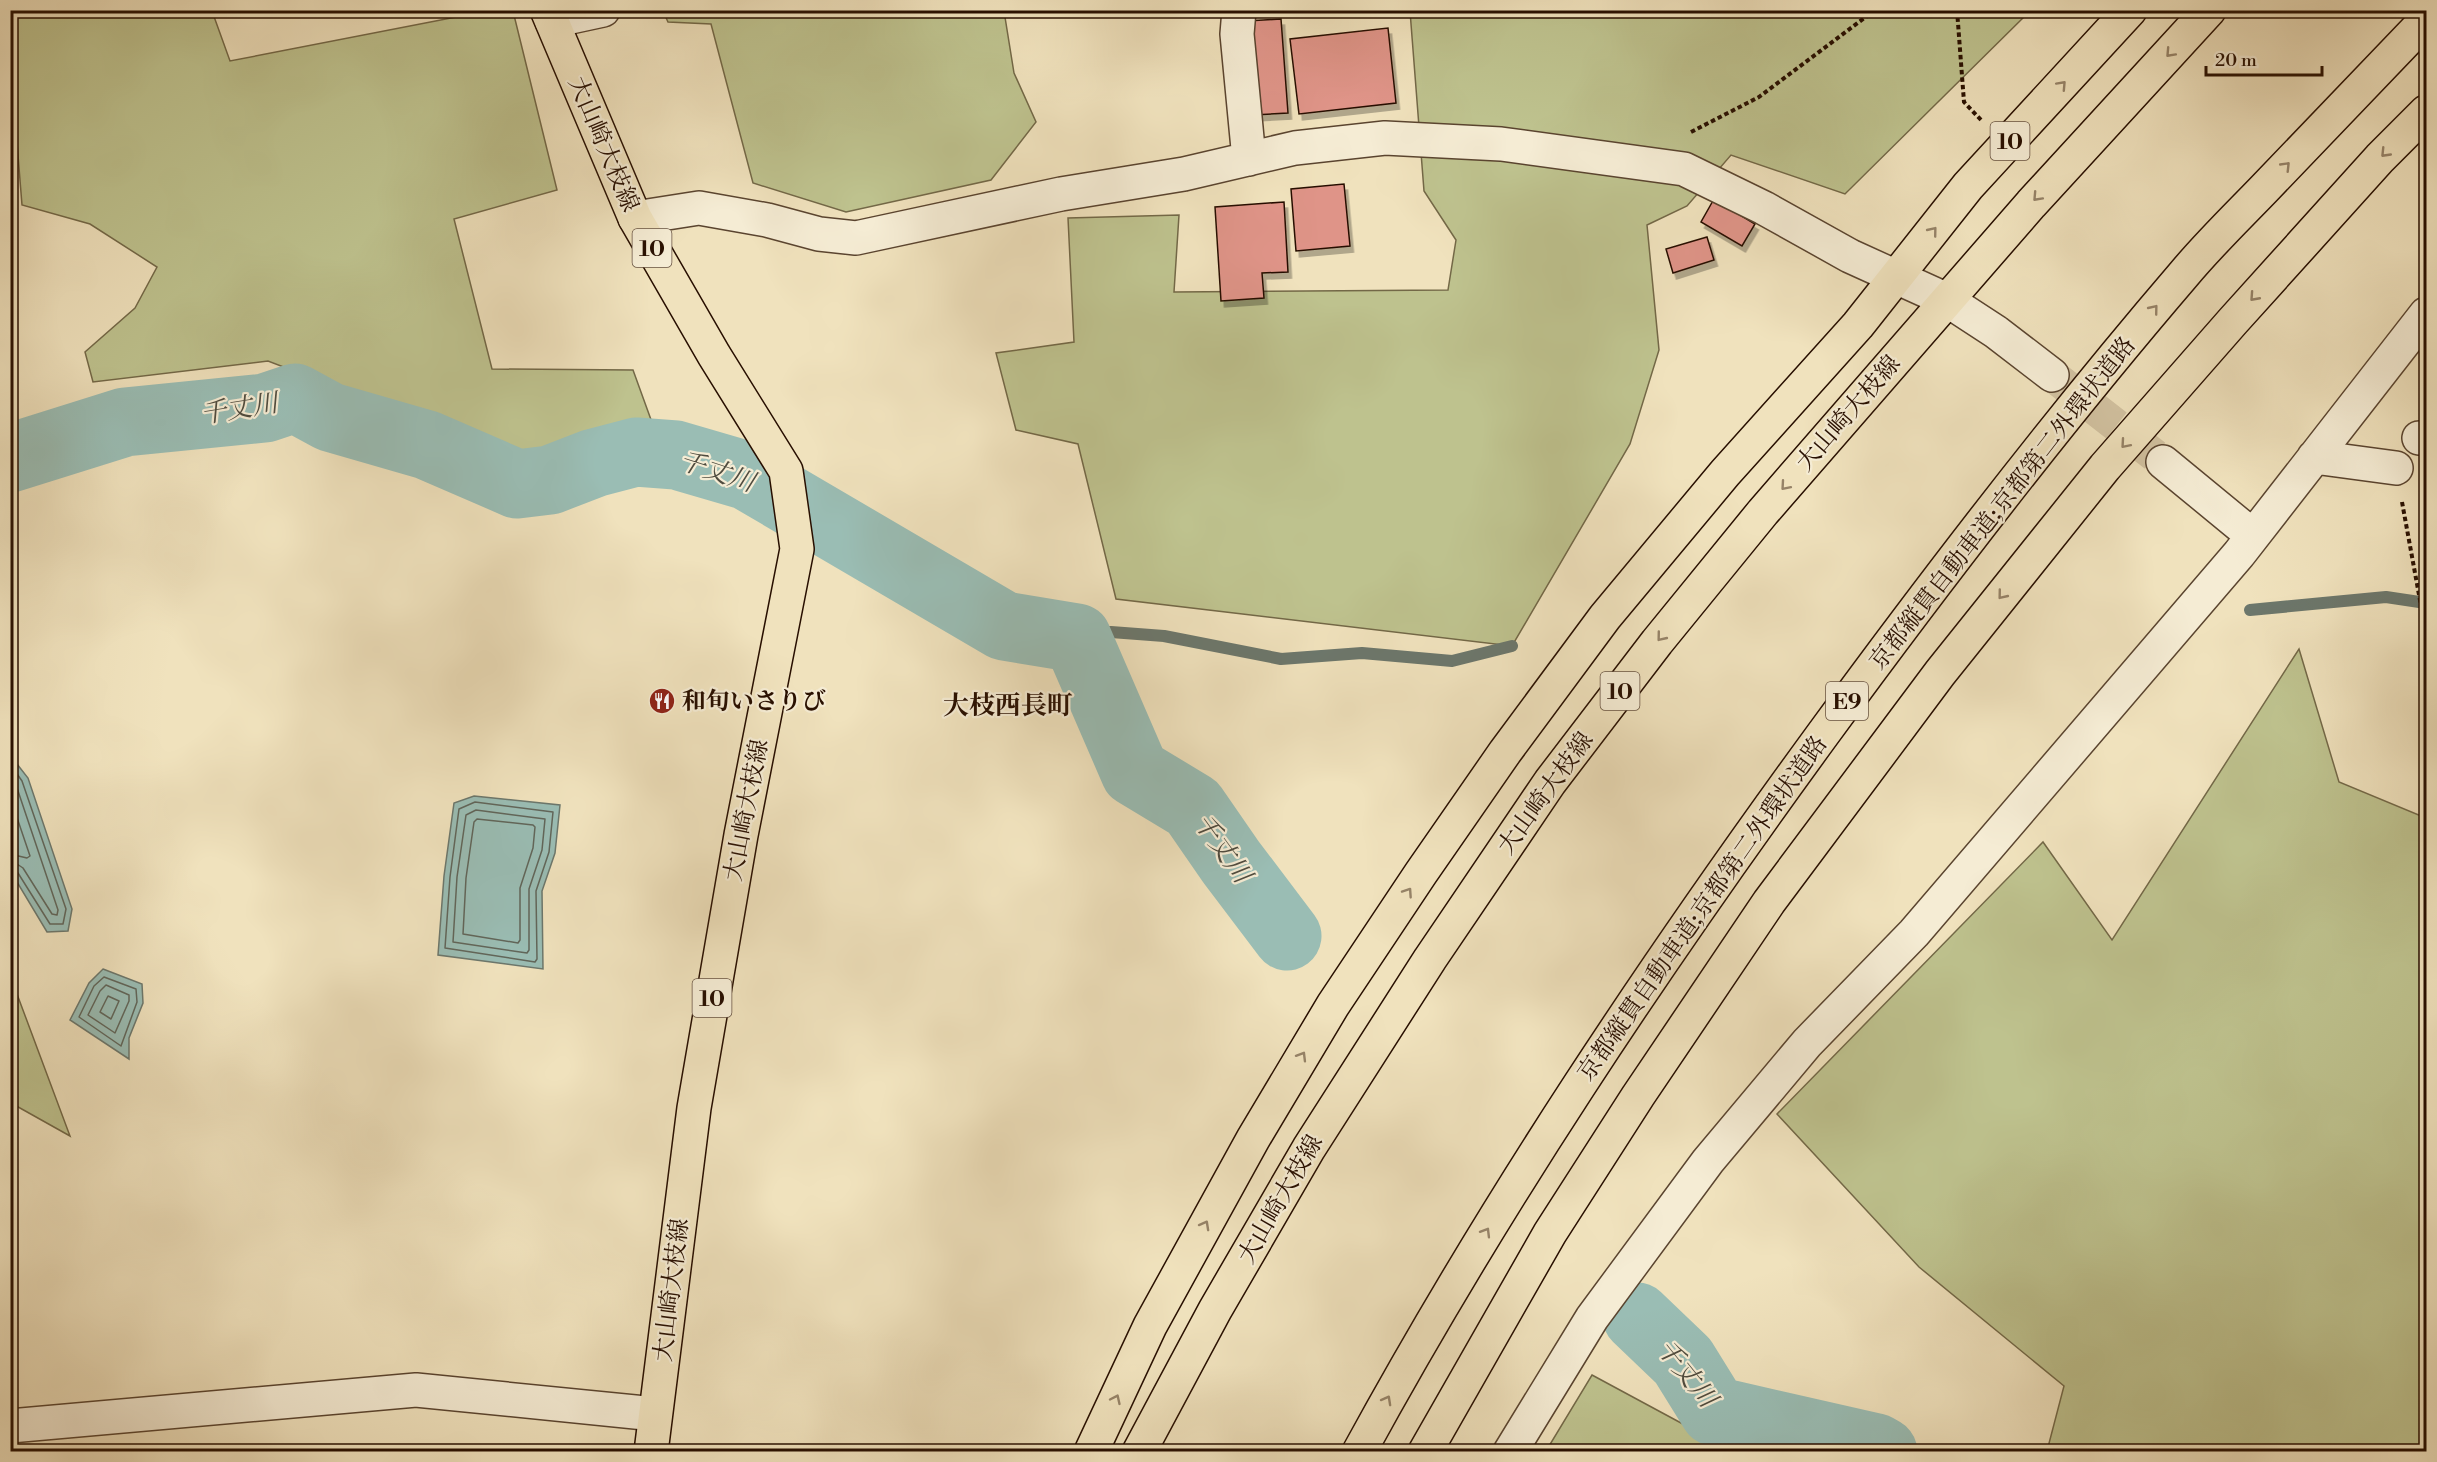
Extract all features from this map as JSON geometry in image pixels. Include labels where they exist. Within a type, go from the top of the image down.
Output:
[{"type":"main road","name":"大山崎大枝線","points":[[1091,1452],[1150,1326],[1253,1139],[1333,1005],[1505,752],[1605,617],[1725,473],[1858,325],[1968,186],[2130,10]]},
{"type":"main road","name":"大山崎大枝線","points":[[1139,1452],[1215,1310],[1309,1148],[1430,959],[1550,782],[1657,642],[1763,512],[2031,204],[2209,10]]},
{"type":"main road","name":"大山崎大枝線","points":[[550,16],[635,218],[714,355],[786,471],[796,549],[741,835],[694,1108],[651,1452]]},
{"type":"main road","name":"京都縦貫自動車道;京都第二外環状道路","points":[[1359,1452],[1420,1341],[1505,1200],[1595,1060],[1727,866],[1880,657],[2055,431],[2187,270],[2427,20]]},
{"type":"main road","name":"E9","points":[[1425,1452],[1550,1233],[1776,892],[1940,673],[2105,467],[2233,321],[2380,159],[2427,112]]},
{"type":"street","points":[[550,16],[603,10]]},
{"type":"street","points":[[1239,10],[1237,34],[1249,159]]},
{"type":"street","points":[[635,218],[699,208],[767,220],[819,234],[856,238],[1061,194],[1184,174],[1295,148],[1385,138],[1501,144],[1684,169],[1764,208],[1851,256],[1947,300],[1996,332],[2052,375]]},
{"type":"street","points":[[1510,1452],[1592,1318],[1708,1161],[1807,1043],[1914,933],[2253,536],[2427,314]]},
{"type":"street","points":[[2314,458],[2396,468]]},
{"type":"street","points":[[2163,462],[2253,536]]},
{"type":"street","points":[[10,1426],[416,1390],[655,1414]]},
{"type":"path","points":[[1659,165],[1687,134],[1759,97],[1875,10]]},
{"type":"path","points":[[1957,10],[1964,102],[2005,146]]},
{"type":"green space","points":[[22,10],[212,11],[230,61],[487,11],[513,11],[557,190],[454,219],[492,369],[633,370],[654,428],[527,460],[268,361],[93,382],[85,352],[135,308],[157,267],[90,224],[22,205],[11,68],[11,12]]},
{"type":"green space","points":[[663,11],[1004,11],[1014,73],[1036,122],[991,180],[846,212],[753,183],[711,24],[668,22]]},
{"type":"green space","points":[[1410,11],[2030,11],[1845,194],[1731,155],[1687,206],[1647,225],[1659,350],[1630,444],[1512,646],[1116,599],[1078,444],[1016,430],[996,353],[1074,342],[1068,218],[1179,215],[1174,292],[1448,290],[1456,240],[1424,191]]},
{"type":"green space","points":[[2299,649],[2339,782],[2426,818],[2426,1451],[2047,1451],[2064,1386],[1919,1267],[1777,1114],[2043,842],[2112,940]]},
{"type":"green space","points":[[11,978],[70,1136],[11,1103]]},
{"type":"green space","points":[[1592,1375],[1733,1451],[1546,1451]]},
{"type":"water","points":[[17,764],[28,778],[72,909],[68,931],[47,932],[11,872],[11,765]]},
{"type":"water","points":[[474,796],[560,805],[555,853],[542,891],[543,969],[438,955],[444,876],[454,803]]},
{"type":"water","points":[[103,969],[142,984],[143,1003],[129,1038],[129,1059],[70,1020],[89,983]]},
{"type":"building","points":[[1281,19],[1288,113],[1253,115],[1246,21]]},
{"type":"building","points":[[1388,28],[1396,103],[1299,114],[1290,39]]},
{"type":"building","points":[[1344,184],[1350,246],[1296,251],[1291,189]]},
{"type":"building","points":[[1714,199],[1755,224],[1742,246],[1701,222]]},
{"type":"building","points":[[1284,202],[1288,272],[1262,273],[1264,298],[1221,301],[1215,207]]},
{"type":"building","points":[[1707,237],[1714,260],[1673,273],[1666,249]]},
{"type":"waterway","name":"千丈川","points":[[10,458],[125,422],[265,408],[295,398],[330,417],[427,445],[517,484],[550,480],[594,463],[636,452],[676,455],[748,476],[1004,626],[1077,638],[1135,772],[1193,807],[1287,936]]},
{"type":"waterway","points":[[2250,610],[2386,597],[2426,603]]},
{"type":"waterway","points":[[1077,638],[1111,632],[1164,636],[1281,659],[1362,653],[1452,661],[1512,646]]},
{"type":"waterway","name":"千丈川","points":[[1637,1317],[1683,1361],[1714,1411],[1876,1448],[1883,1452]]},
{"type":"tunnel","points":[[2052,375],[2163,462]]},
{"type":"place","name":"和旬いさりび","points":[[662,701]]},
{"type":"district","name":"大枝西長町","points":[[1008,705]]}]
